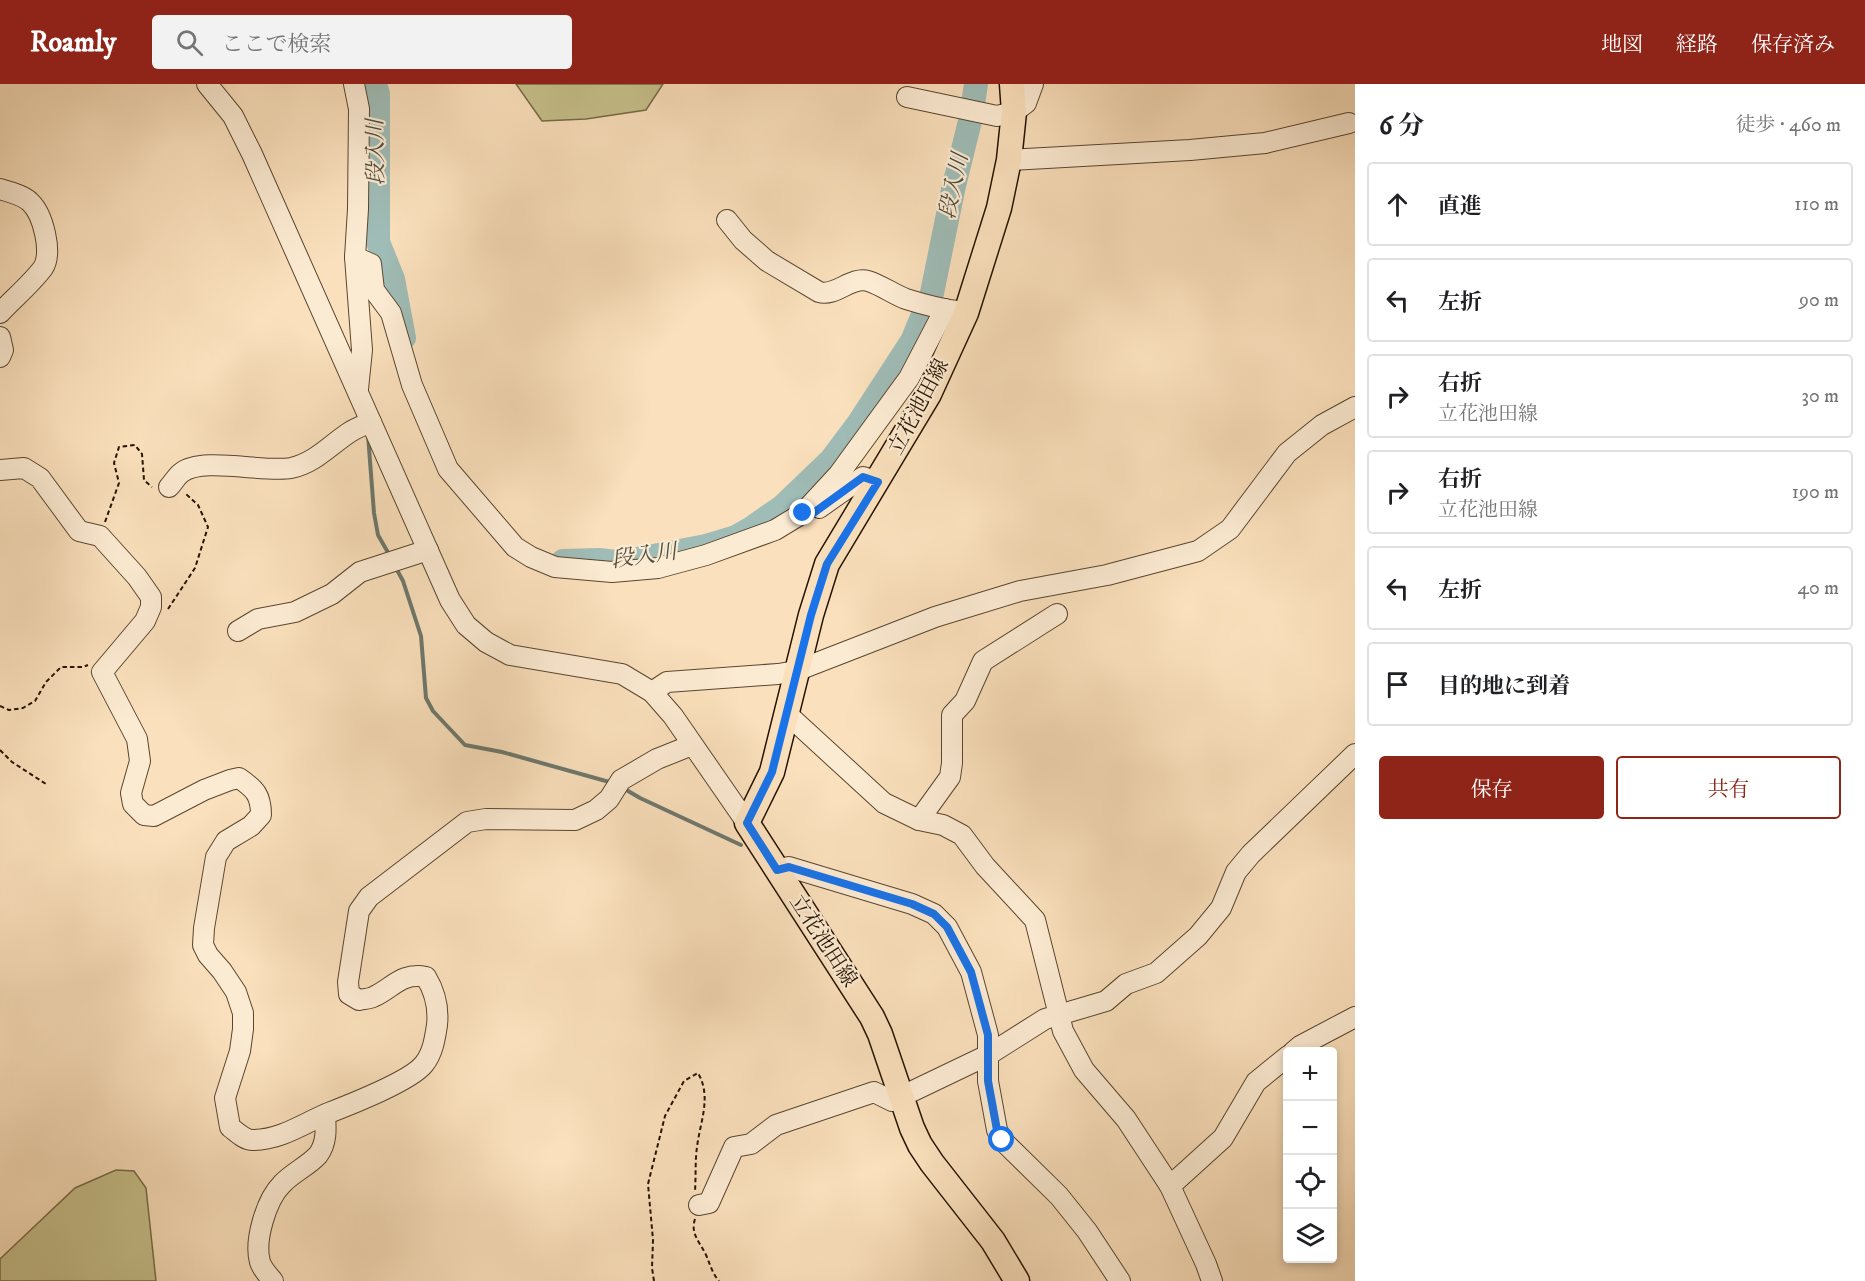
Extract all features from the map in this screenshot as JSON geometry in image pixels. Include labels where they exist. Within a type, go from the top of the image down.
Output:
[{"type":"main road","name":"立花池田線","points":[[1012,84],[1014,112],[1009,160],[999,207],[956,311],[929,394],[827,564],[796,670],[772,772],[747,823],[872,1017],[920,1145],[993,1241],[1017,1281]]},
{"type":"street","points":[[207,84],[233,116],[252,154],[450,600],[466,625],[486,642],[510,655],[622,674],[652,692],[674,716],[747,823]]},
{"type":"street","points":[[354,84],[359,109],[355,257],[362,350],[358,392]]},
{"type":"street","points":[[907,97],[997,116],[1014,112],[1026,103],[1033,84]]},
{"type":"street","points":[[1009,160],[1191,150],[1265,143],[1349,123]]},
{"type":"street","points":[[0,189],[28,199],[35,207],[48,249],[43,268],[0,313]]},
{"type":"street","points":[[355,257],[371,264],[374,290],[391,313],[412,385],[448,469],[515,547],[555,567],[612,572],[658,568],[733,546],[775,530],[803,513],[839,474],[956,311],[906,299],[866,280],[846,284],[825,294],[819,292],[767,261],[743,240],[728,220]]},
{"type":"street","points":[[0,337],[3,350],[0,357]]},
{"type":"street","points":[[652,692],[667,682],[778,674],[796,670],[935,617],[1020,591],[1107,575],[1198,551],[1230,529],[1287,453],[1322,425],[1355,407]]},
{"type":"street","points":[[169,487],[181,473],[192,467],[227,466],[274,470],[301,465],[323,453],[351,431],[371,422]]},
{"type":"street","points":[[0,470],[24,468],[40,478],[79,531],[100,537],[151,597],[151,607],[145,621],[102,672],[137,739],[140,761],[131,793],[133,804],[144,815],[154,816],[204,790],[239,778],[252,786],[261,801],[261,815],[251,826],[226,841],[216,857],[203,945],[236,992],[243,1013],[240,1051],[225,1098],[230,1127],[245,1138],[253,1140],[289,1133],[308,1122],[407,1078],[424,1064],[435,1042],[438,1019],[435,992],[426,977],[417,975],[404,978],[372,998],[359,1000],[349,994],[348,982],[359,911],[369,897],[467,822],[486,819],[575,820],[596,810],[609,799],[621,780],[657,759],[692,745]]},
{"type":"street","points":[[803,513],[812,514],[863,477],[878,482]]},
{"type":"street","points":[[238,631],[258,619],[295,612],[332,594],[360,572],[428,550]]},
{"type":"street","points":[[919,820],[950,777],[952,715],[966,700],[983,661],[1057,614]]},
{"type":"street","points":[[786,713],[884,803],[919,820],[943,825],[962,835],[985,866],[1035,920],[1063,1031],[1084,1070],[1126,1119],[1170,1186],[1212,1281]]},
{"type":"street","points":[[699,1205],[709,1203],[734,1147],[752,1144],[776,1125],[874,1092],[892,1101],[988,1055],[1046,1019],[1106,1001],[1126,984],[1156,973],[1198,936],[1221,908],[1236,872],[1251,854],[1355,754]]},
{"type":"street","points":[[777,870],[789,867],[912,904],[934,914],[947,927],[971,972],[988,1035],[988,1081],[997,1130],[1002,1140],[1059,1196],[1087,1231],[1120,1281]]},
{"type":"street","points":[[1299,1047],[1355,1017]]},
{"type":"street","points":[[1170,1186],[1223,1138],[1256,1082],[1283,1059]]},
{"type":"street","points":[[273,1281],[260,1264],[259,1244],[265,1216],[281,1184],[318,1154],[327,1134],[325,1115]]},
{"type":"path","points":[[100,537],[119,483],[114,464],[119,447],[135,445],[142,454],[144,480],[156,491],[169,487]]},
{"type":"path","points":[[0,750],[12,762],[46,783]]},
{"type":"path","points":[[654,1281],[648,1184],[665,1116],[684,1081],[698,1073],[705,1084],[705,1109],[697,1147],[695,1194],[699,1205],[693,1225],[696,1240],[705,1253],[713,1274],[719,1281]]},
{"type":"shaded area","points":[[516,84],[663,84],[646,110],[586,119],[542,121]]},
{"type":"shaded area","points":[[116,1170],[134,1171],[146,1188],[156,1281],[0,1281],[0,1259],[75,1188]]},
{"type":"waterway","name":"段入川","points":[[375,84],[378,94],[378,242],[393,279],[404,338]]},
{"type":"waterway","name":"段入川","points":[[563,561],[616,562],[706,546],[736,537],[783,506],[831,460],[858,424],[912,341],[932,293],[971,117],[976,84]]},
{"type":"waterway","points":[[370,255],[378,242]]},
{"type":"waterway","points":[[368,435],[374,513],[378,535],[390,556]]},
{"type":"waterway","points":[[396,568],[403,581],[421,636],[426,698],[433,711],[465,745],[502,752],[613,783]]},
{"type":"waterway","points":[[623,788],[741,845]]},
{"type":"route","points":[[803,513],[812,514],[863,477],[878,482],[827,564],[796,670],[772,772],[747,823],[777,870],[789,867],[912,904],[934,914],[947,927],[971,972],[988,1035],[988,1081],[997,1130],[1002,1140]]}]
